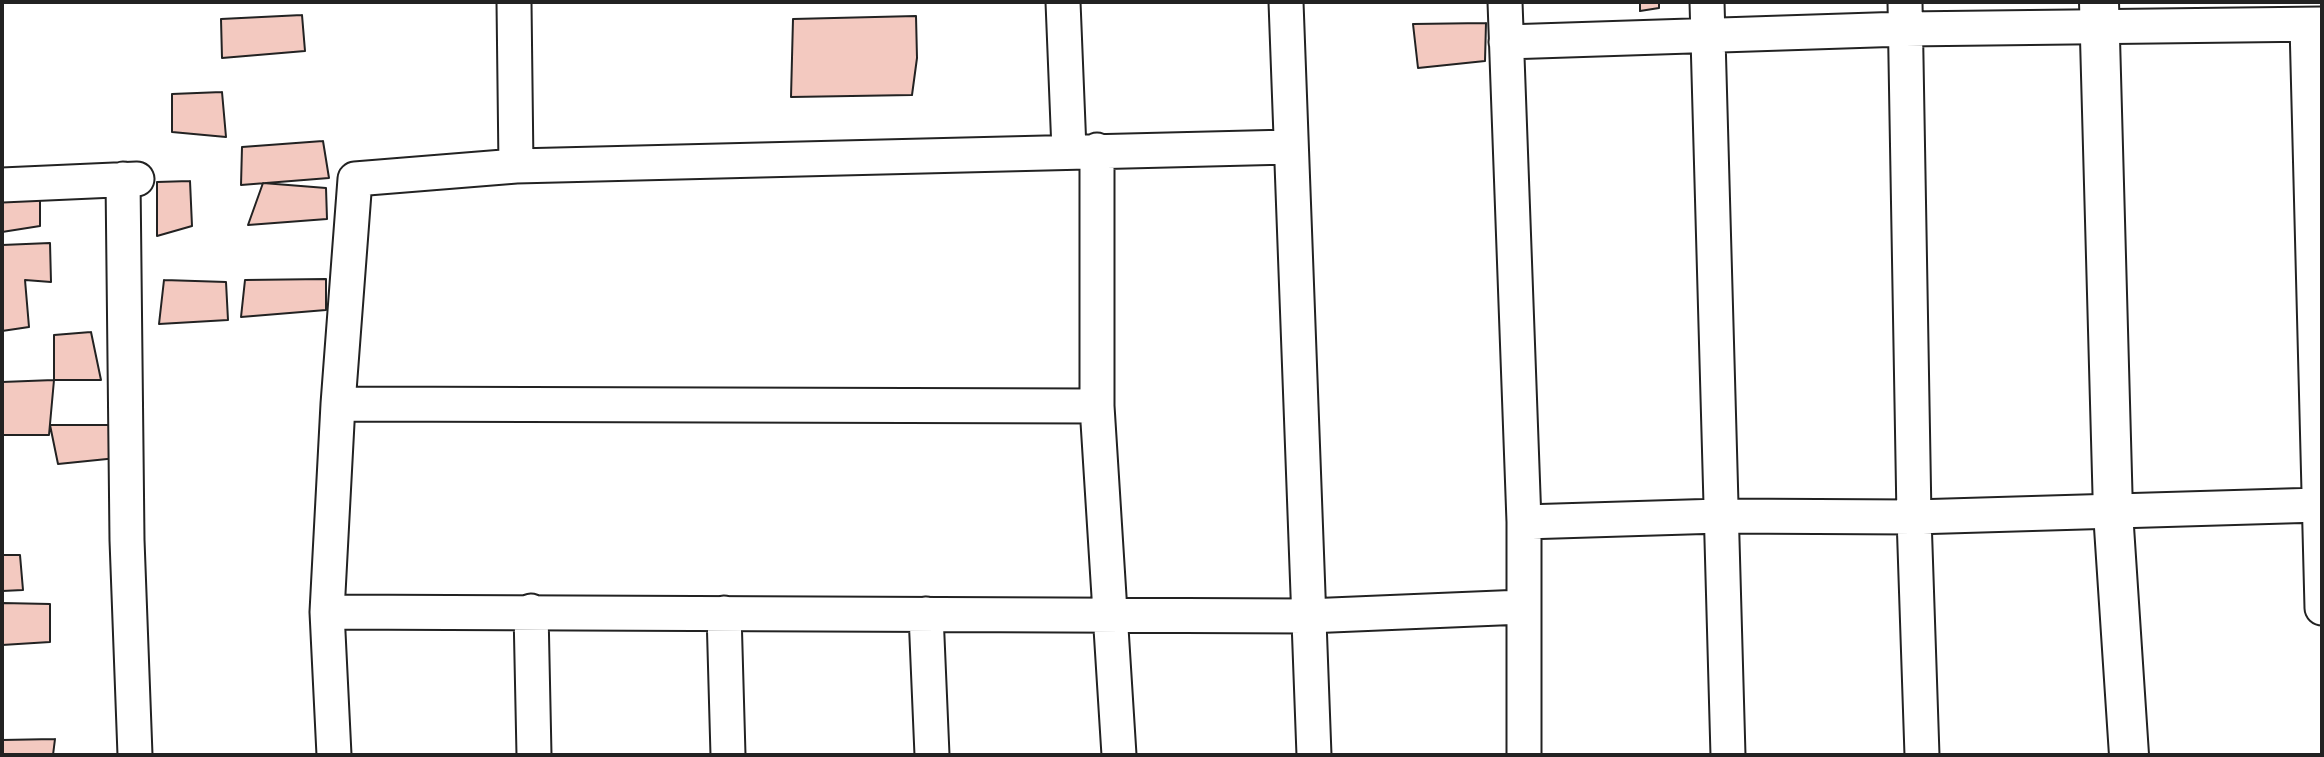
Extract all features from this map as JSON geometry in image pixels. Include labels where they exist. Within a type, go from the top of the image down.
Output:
[{"type":"street","points":[[514,2],[516,166]]},
{"type":"street","points":[[1063,2],[1083,150],[1119,755]]},
{"type":"street","points":[[1286,2],[1314,755]]},
{"type":"street","points":[[1505,2],[1524,522],[1524,755]]},
{"type":"street","points":[[1506,41],[1707,18],[2100,14],[2315,25],[2322,608]]},
{"type":"street","points":[[2100,14],[2113,512],[2129,755]]},
{"type":"street","points":[[1905,15],[1914,517],[1922,755]]},
{"type":"street","points":[[1707,18],[1728,755]]},
{"type":"street","points":[[334,755],[327,612],[338,404],[355,179],[516,166],[1290,147]]},
{"type":"street","points":[[2,185],[130,179],[127,540],[135,755]]},
{"type":"street","points":[[338,404],[1097,406]]},
{"type":"street","points":[[1524,522],[1720,516],[1914,517],[2319,505]]},
{"type":"street","points":[[327,612],[1307,616],[1523,607]]},
{"type":"street","points":[[531,611],[534,755]]},
{"type":"street","points":[[724,613],[728,755]]},
{"type":"street","points":[[926,614],[932,755]]},
{"type":"building","points":[[1640,2],[1659,2],[1659,8],[1640,11]]},
{"type":"building","points":[[302,15],[305,51],[222,58],[221,19]]},
{"type":"building","points":[[916,16],[917,58],[912,95],[791,97],[793,19]]},
{"type":"building","points":[[1486,23],[1485,61],[1418,68],[1413,24]]},
{"type":"building","points":[[222,92],[226,137],[172,132],[172,94]]},
{"type":"building","points":[[323,141],[329,178],[241,185],[242,147]]},
{"type":"building","points":[[190,181],[192,226],[157,236],[157,182]]},
{"type":"building","points":[[263,183],[326,188],[327,219],[248,225]]},
{"type":"building","points":[[2,196],[40,196],[40,226],[2,232]]},
{"type":"building","points":[[50,243],[51,282],[25,280],[29,327],[2,331],[2,245]]},
{"type":"building","points":[[326,279],[326,310],[241,317],[245,280]]},
{"type":"building","points":[[164,280],[226,282],[228,320],[159,324]]},
{"type":"building","points":[[91,332],[101,380],[54,380],[54,335]]},
{"type":"building","points":[[54,380],[49,435],[2,435],[2,382]]},
{"type":"building","points":[[50,425],[113,425],[117,458],[58,464]]},
{"type":"building","points":[[2,555],[20,555],[23,590],[2,591]]},
{"type":"building","points":[[2,603],[50,604],[50,642],[2,645]]},
{"type":"building","points":[[55,739],[53,755],[2,755],[2,740]]}]
